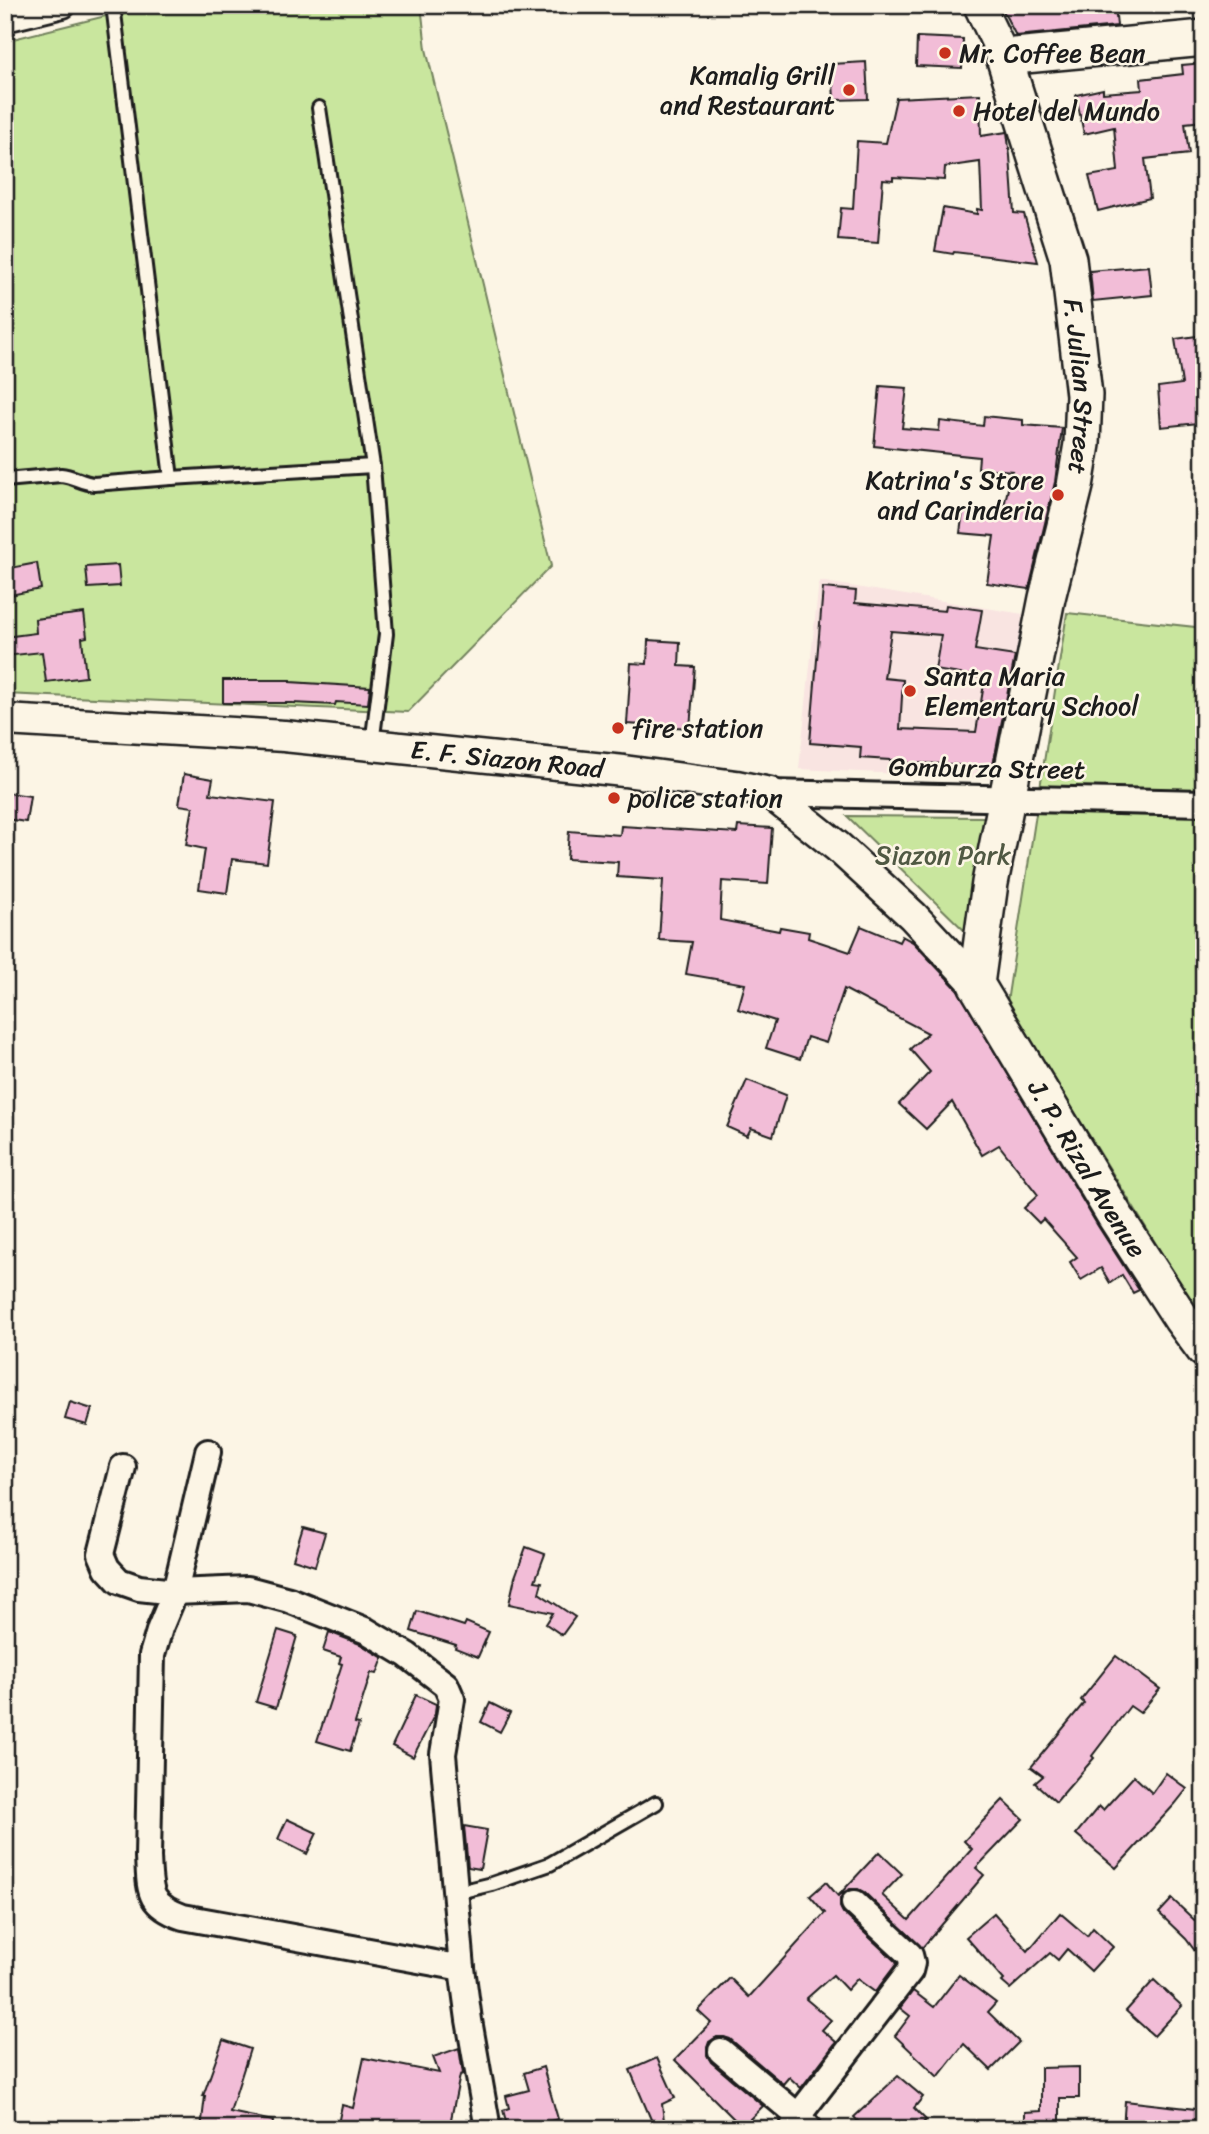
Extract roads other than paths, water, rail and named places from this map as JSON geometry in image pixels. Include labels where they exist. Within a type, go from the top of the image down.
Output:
[{"type":"main road","points":[[1004,57],[1204,38]]},
{"type":"main road","name":"F. Julian Street","points":[[976,984],[990,883],[1009,799],[1047,598],[1075,486],[1082,444],[1084,395],[1068,259],[1004,57]]},
{"type":"main road","name":"J. P. Rizal Avenue","points":[[976,984],[1122,1227],[1204,1349]]},
{"type":"street","points":[[5,19],[63,5]]},
{"type":"street","name":"F. Julian Street","points":[[979,5],[1004,57]]},
{"type":"street","name":"E. F. Siazon Road","points":[[5,720],[284,736],[662,776],[770,793],[838,847],[913,916],[976,984]]},
{"type":"street","name":"Gomburza Street","points":[[770,793],[1204,803]]},
{"type":"street","points":[[208,1452],[175,1592],[152,1655],[148,1857],[149,1884],[156,1902],[164,1911],[183,1917],[462,1968]]},
{"type":"street","points":[[124,1466],[101,1554],[107,1569],[119,1581],[139,1588],[175,1592],[248,1589],[289,1600],[367,1631],[407,1655],[446,1685],[452,1699],[443,1754],[462,1968],[488,2129]]},
{"type":"street","points":[[721,2051],[800,2124],[910,1971],[912,1963],[910,1955],[854,1903]]},
{"type":"lane","points":[[113,5],[171,478]]},
{"type":"lane","points":[[319,108],[373,466],[386,634],[372,745]]},
{"type":"lane","points":[[5,480],[69,475],[85,483],[94,484],[373,466]]},
{"type":"lane","points":[[455,1893],[492,1884],[550,1864],[656,1803]]},
{"type":"place","name":"Mr. Coffee Bean","points":[[945,53]]},
{"type":"place","name":"Kamalig Grill and Restaurant","points":[[849,90]]},
{"type":"place","name":"Hotel del Mundo","points":[[959,111]]},
{"type":"place","name":"Katrina's Store and Carinderia","points":[[1058,495]]},
{"type":"place","name":"Santa Maria Elementary School","points":[[910,691]]},
{"type":"place","name":"fire station","points":[[618,728]]},
{"type":"place","name":"police station","points":[[614,798]]},
{"type":"park label","name":"Siazon Park","points":[[943,855]]}]
